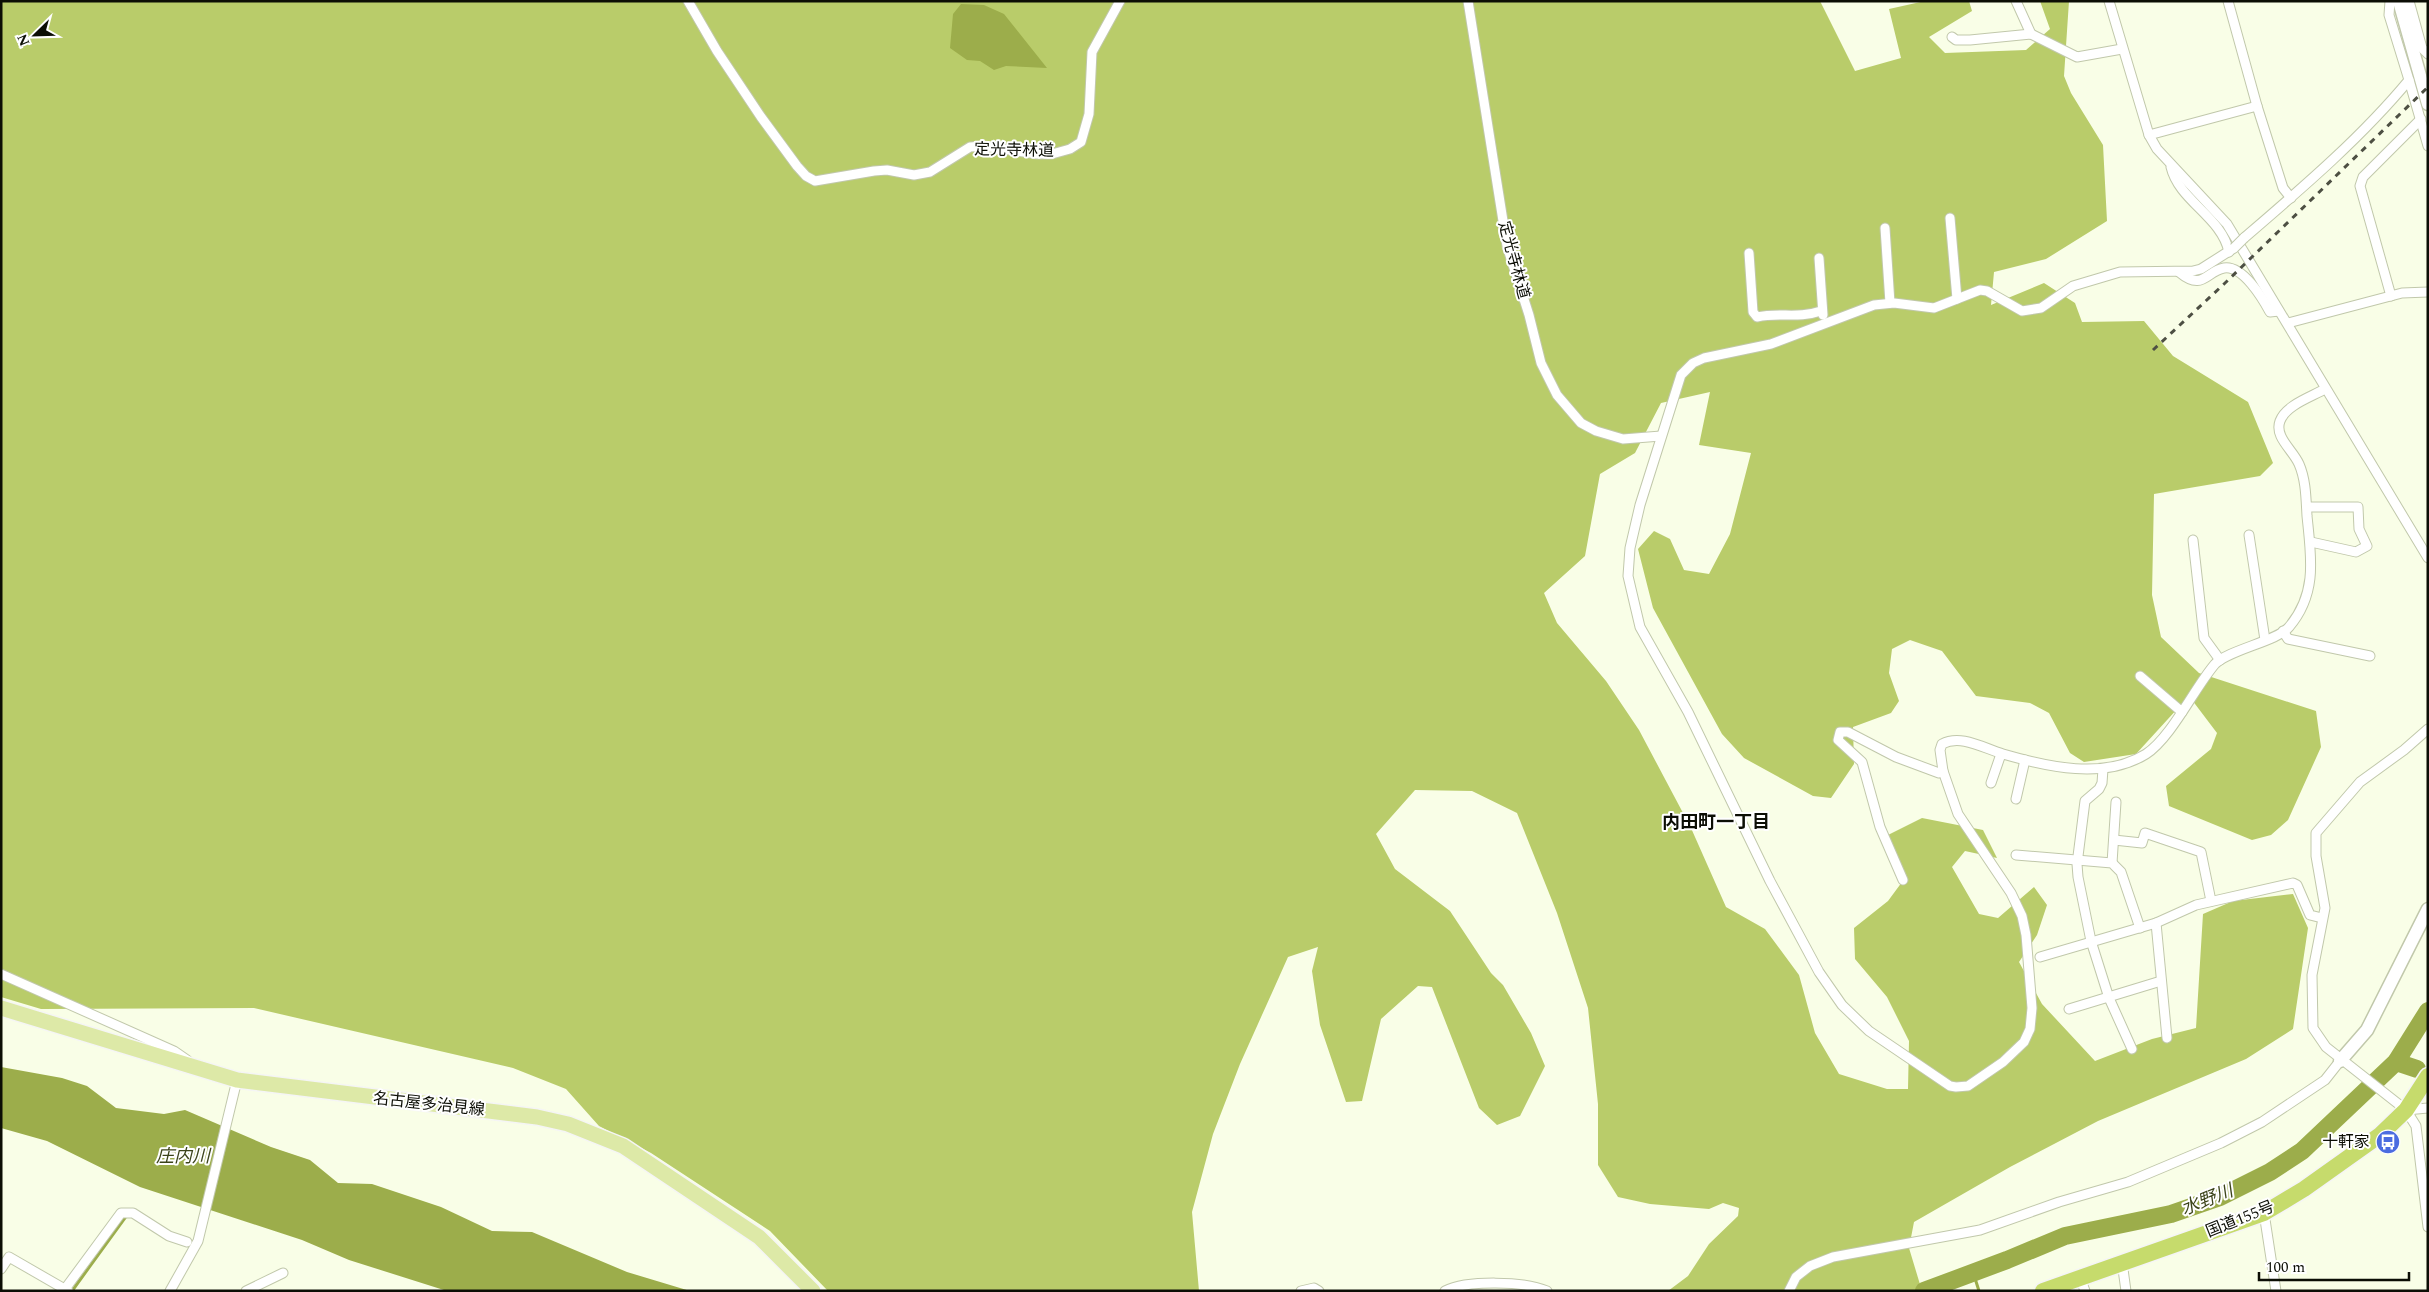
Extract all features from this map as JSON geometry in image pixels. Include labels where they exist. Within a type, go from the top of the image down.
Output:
[{"type":"highway","name":"国道155号","points":[[2043,1291],[2083,1284],[2122,1262],[2264,1213],[2304,1188],[2380,1135],[2428,1076]]},
{"type":"main road","name":"名古屋多治見線","points":[[1,1008],[236,1080],[537,1117],[600,1135],[623,1146],[759,1237],[813,1291]]},
{"type":"street","name":"定光寺林道","points":[[688,1],[761,117],[797,166],[806,176],[815,181],[874,171],[887,170],[914,175],[930,172],[970,147],[983,146],[1036,154],[1052,154],[1070,149],[1081,142],[1089,114],[1092,52],[1120,1]]},
{"type":"street","name":"定光寺林道","points":[[1468,1],[1507,246],[1530,315],[1541,363],[1557,395],[1581,423],[1596,431],[1623,439],[1661,436]]},
{"type":"street","points":[[2016,1],[2031,34]]},
{"type":"street","points":[[2109,1],[2122,49],[2150,135],[2157,149],[2227,224],[2325,389],[2425,547],[2428,558]]},
{"type":"street","points":[[2228,1],[2257,106],[2283,188],[2291,198]]},
{"type":"street","points":[[2390,1],[2389,15],[2428,146]]},
{"type":"street","points":[[2399,1],[2428,104]]},
{"type":"street","points":[[2409,1],[2422,48],[2428,54]]},
{"type":"street","points":[[1952,37],[1956,40],[1970,40],[2031,34],[2077,57],[2122,49]]},
{"type":"street","points":[[2325,389],[2290,408],[2284,413],[2278,428],[2279,435],[2298,462],[2302,474],[2311,542],[2312,581],[2308,597],[2288,628],[2220,660],[2161,739],[2147,753],[2128,762],[2103,769],[2074,768],[2025,760],[1955,739],[1942,744],[1940,750],[1943,771],[1958,814],[2011,894],[2022,916],[2026,935],[2032,1008],[2030,1029],[2024,1042],[2003,1062],[1968,1086],[1950,1086],[1869,1031],[1842,1004],[1824,978],[1797,934],[1688,712],[1640,627],[1628,576],[1630,548],[1640,504],[1660,448],[1661,436],[1668,421],[1681,375],[1693,363],[1717,354],[1771,344],[1874,305],[1890,304],[1934,308],[1980,290],[1987,290],[2022,311],[2041,308],[2073,286],[2120,272],[2179,272],[2201,269],[2231,250],[2291,198],[2365,127],[2409,80]]},
{"type":"street","points":[[2150,135],[2257,106]]},
{"type":"street","points":[[2391,296],[2360,186],[2363,177],[2421,118]]},
{"type":"street","points":[[2171,166],[2177,183],[2222,233],[2231,250]]},
{"type":"street","points":[[1950,218],[1957,299]]},
{"type":"street","points":[[1885,228],[1890,304]]},
{"type":"street","points":[[1749,253],[1753,312],[1757,317],[1772,314],[1805,317],[1822,311]]},
{"type":"street","points":[[1819,258],[1822,311],[1827,322]]},
{"type":"street","points":[[2179,272],[2192,280],[2199,280],[2222,269],[2230,269],[2254,285],[2270,312],[2278,311]]},
{"type":"street","points":[[2288,324],[2402,293],[2428,292]]},
{"type":"street","points":[[2306,506],[2358,507],[2359,529],[2367,546],[2356,552],[2311,542]]},
{"type":"street","points":[[2249,535],[2265,640]]},
{"type":"street","points":[[2193,540],[2204,638],[2220,660]]},
{"type":"street","points":[[2283,631],[2288,639],[2370,656]]},
{"type":"street","points":[[2140,676],[2182,712]]},
{"type":"street","points":[[2428,729],[2360,782],[2316,833],[2316,856],[2325,908],[2312,975],[2313,1028],[2326,1047],[2340,1061],[2402,1107],[2416,1126],[2428,1227]]},
{"type":"street","points":[[1903,880],[1880,827],[1862,762],[1844,747],[1838,740],[1838,736],[1840,732],[1848,732],[1896,757],[1939,773],[1943,771]]},
{"type":"street","points":[[1991,783],[2001,754]]},
{"type":"street","points":[[2016,799],[2025,760]]},
{"type":"street","points":[[2103,769],[2102,783],[2099,789],[2085,801],[2078,860],[2078,878],[2090,941],[2109,997],[2132,1049]]},
{"type":"street","points":[[2112,863],[2116,802]]},
{"type":"street","points":[[2114,840],[2142,843],[2145,833],[2201,852],[2211,901]]},
{"type":"street","points":[[2016,855],[2112,863],[2121,872],[2140,928]]},
{"type":"street","points":[[2040,957],[2156,923],[2188,907],[2293,883],[2298,885],[2310,915],[2322,918]]},
{"type":"street","points":[[1789,1291],[1796,1277],[1810,1266],[1834,1257],[1980,1230],[2059,1202],[2128,1182],[2262,1122],[2324,1080],[2367,1030],[2428,909]]},
{"type":"street","points":[[2156,923],[2167,1038]]},
{"type":"street","points":[[1,974],[174,1051],[204,1071]]},
{"type":"street","points":[[2069,1009],[2161,981]]},
{"type":"street","points":[[170,1291],[198,1241],[236,1080]]},
{"type":"street","points":[[2402,1107],[2428,1108]]},
{"type":"street","points":[[1,1269],[9,1257],[66,1290],[121,1213],[133,1213],[169,1236],[187,1242]]},
{"type":"street","points":[[2264,1213],[2276,1291]]},
{"type":"street","points":[[2122,1262],[2126,1291]]},
{"type":"street","points":[[246,1291],[283,1273]]},
{"type":"street","points":[[1445,1291],[1462,1284],[1528,1285],[1547,1291]]},
{"type":"street","points":[[1301,1291],[1314,1288],[1319,1291]]},
{"type":"shaded area","points":[[1,1],[1820,1],[1855,71],[1901,58],[1889,9],[1925,1],[1969,1],[1972,11],[1929,37],[1945,53],[2026,50],[2050,29],[2040,1],[2069,1],[2064,76],[2071,93],[2103,145],[2107,221],[2046,259],[1994,272],[1991,305],[2044,283],[2075,303],[2082,322],[2144,321],[2173,356],[2248,402],[2273,463],[2260,476],[2154,494],[2152,595],[2161,637],[2199,673],[2316,711],[2321,747],[2288,820],[2271,835],[2252,840],[2169,806],[2166,786],[2211,749],[2217,733],[2189,696],[2136,754],[2084,762],[2070,753],[2049,713],[2030,703],[1976,696],[1942,651],[1910,640],[1892,649],[1889,673],[1899,701],[1891,713],[1853,727],[1854,764],[1831,798],[1813,796],[1744,758],[1722,734],[1653,608],[1638,549],[1654,531],[1670,539],[1684,570],[1709,574],[1730,534],[1751,453],[1699,445],[1710,392],[1661,403],[1635,453],[1600,474],[1585,556],[1544,593],[1557,623],[1606,681],[1639,730],[1691,828],[1726,907],[1765,929],[1799,975],[1815,1033],[1839,1074],[1887,1089],[1908,1089],[1909,1041],[1887,997],[1855,959],[1854,928],[1888,901],[1902,882],[1880,839],[1922,818],[1983,830],[1997,858],[1965,851],[1952,867],[1979,914],[1998,918],[2034,887],[2047,905],[2037,935],[2019,962],[2042,1004],[2095,1061],[2152,1039],[2196,1028],[2203,914],[2233,901],[2293,894],[2308,928],[2293,1029],[2246,1059],[2098,1121],[2010,1167],[1914,1222],[1909,1248],[1922,1291],[1668,1291],[1688,1276],[1709,1244],[1738,1216],[1739,1208],[1723,1203],[1709,1209],[1650,1204],[1618,1197],[1598,1165],[1598,1104],[1588,1008],[1557,913],[1517,813],[1472,791],[1415,790],[1376,834],[1395,869],[1450,911],[1491,973],[1503,985],[1531,1033],[1545,1066],[1520,1116],[1497,1125],[1479,1108],[1432,987],[1418,986],[1381,1019],[1362,1101],[1346,1102],[1320,1025],[1312,971],[1318,947],[1288,957],[1240,1064],[1213,1134],[1192,1212],[1199,1291],[828,1291],[770,1231],[651,1153],[599,1126],[566,1089],[513,1068],[254,1008],[41,1009],[1,997]]},
{"type":"water","points":[[961,4],[984,5],[1004,14],[1047,68],[1006,66],[994,70],[980,61],[967,60],[950,48],[953,14]]},
{"type":"water","name":"庄内川","points":[[1,1067],[62,1078],[87,1086],[116,1108],[164,1114],[185,1110],[271,1147],[310,1160],[338,1183],[372,1184],[441,1207],[492,1231],[532,1232],[627,1272],[690,1291],[447,1291],[349,1260],[302,1240],[140,1187],[47,1141],[1,1128]]},
{"type":"waterway","name":"水野川","points":[[1924,1291],[2065,1236],[2171,1214],[2220,1197],[2270,1172],[2302,1151],[2396,1062],[2428,1011]]},
{"type":"waterway","points":[[2396,1062],[2417,1069]]},
{"type":"waterway","points":[[72,1291],[127,1215]]},
{"type":"waterway","points":[[1973,1272],[1979,1291]]},
{"type":"railway","points":[[2153,350],[2428,87]]},
{"type":"place","name":"十軒家","points":[[2388,1142]]},
{"type":"district","name":"内田町一丁目","points":[[1716,822]]}]
